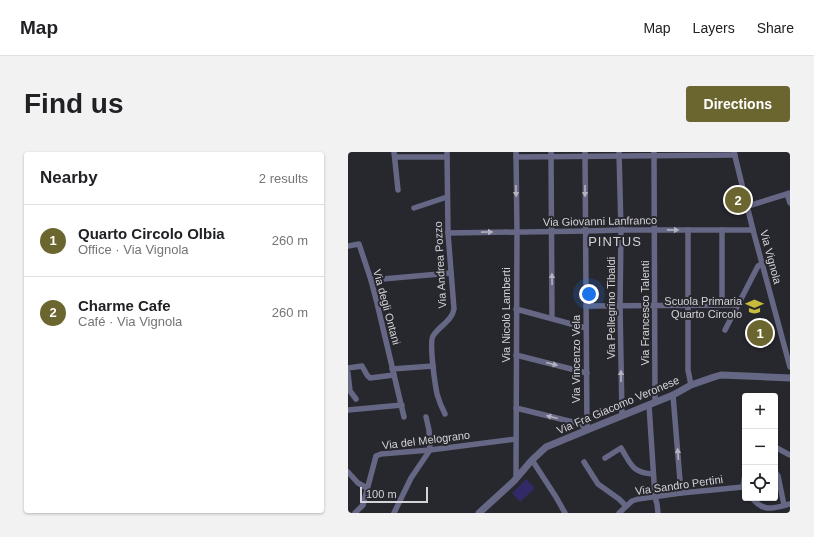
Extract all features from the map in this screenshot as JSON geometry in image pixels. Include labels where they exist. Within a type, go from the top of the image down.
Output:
[{"type":"street","points":[[516,154],[735,153]]},
{"type":"street","name":"Via Vignola","points":[[735,153],[753,230],[790,367]]},
{"type":"street","points":[[398,190],[395,155],[447,154]]},
{"type":"street","name":"Via Andrea Pozzo","points":[[444,414],[437,392],[431,343],[434,334],[452,316],[454,309],[448,233],[447,154]]},
{"type":"street","name":"Via Nicolò Lamberti","points":[[516,154],[517,477]]},
{"type":"street","points":[[551,154],[552,318]]},
{"type":"street","name":"Via Vincenzo Vela","points":[[585,154],[587,373],[585,425]]},
{"type":"street","name":"Via Pellegrino Tibaldi","points":[[619,154],[622,415]]},
{"type":"street","name":"Via Francesco Talenti","points":[[654,154],[655,306],[652,403],[654,497],[657,504],[658,513]]},
{"type":"street","points":[[748,206],[788,193],[790,203]]},
{"type":"street","points":[[414,208],[447,197]]},
{"type":"street","name":"Via Giovanni Lanfranco","points":[[448,233],[621,230],[753,230]]},
{"type":"street","points":[[688,230],[688,370],[691,386]]},
{"type":"street","points":[[722,230],[722,305]]},
{"type":"street","name":"Via degli Ontani","points":[[348,246],[359,244],[371,280],[404,417]]},
{"type":"street","points":[[725,330],[758,266],[762,264]]},
{"type":"street","points":[[371,280],[451,273]]},
{"type":"street","points":[[586,306],[737,305]]},
{"type":"street","points":[[516,309],[586,328]]},
{"type":"street","points":[[516,355],[587,373]]},
{"type":"street","points":[[348,368],[362,366],[370,378],[394,376]]},
{"type":"street","points":[[392,369],[433,366]]},
{"type":"street","points":[[348,373],[350,391],[356,399]]},
{"type":"street","name":"Via Fra Giacomo Veronese","points":[[479,513],[546,447],[585,425],[622,415],[673,395],[714,376],[790,378]]},
{"type":"street","points":[[673,395],[680,493]]},
{"type":"street","points":[[348,410],[402,405]]},
{"type":"street","points":[[516,408],[585,425]]},
{"type":"street","points":[[394,513],[410,478],[430,450],[429,430],[426,417]]},
{"type":"street","name":"Via del Melograno","points":[[355,513],[363,505],[376,456],[381,454],[430,450],[516,438]]},
{"type":"street","points":[[605,458],[621,448],[636,470],[646,474],[653,474]]},
{"type":"street","points":[[778,449],[790,455]]},
{"type":"street","points":[[532,460],[565,513]]},
{"type":"street","points":[[584,462],[598,484],[620,499],[626,506]]},
{"type":"street","points":[[348,472],[358,483],[367,488]]},
{"type":"street","points":[[778,476],[784,505]]},
{"type":"street","name":"Via Sandro Pertini","points":[[619,513],[632,501],[638,499],[680,493],[742,489]]},
{"type":"street","points":[[755,501],[762,508],[772,508],[790,504]]},
{"type":"shaded area","points":[[526,479],[535,488],[520,502],[512,493]]},
{"type":"place","name":"Charme Cafe","points":[[738,200]]},
{"type":"place","name":"Scuola Primaria Quarto Circolo","points":[[755,307]]},
{"type":"place","name":"Quarto Circolo Olbia","points":[[760,333]]},
{"type":"district","name":"PINTUS","points":[[615,241]]}]
